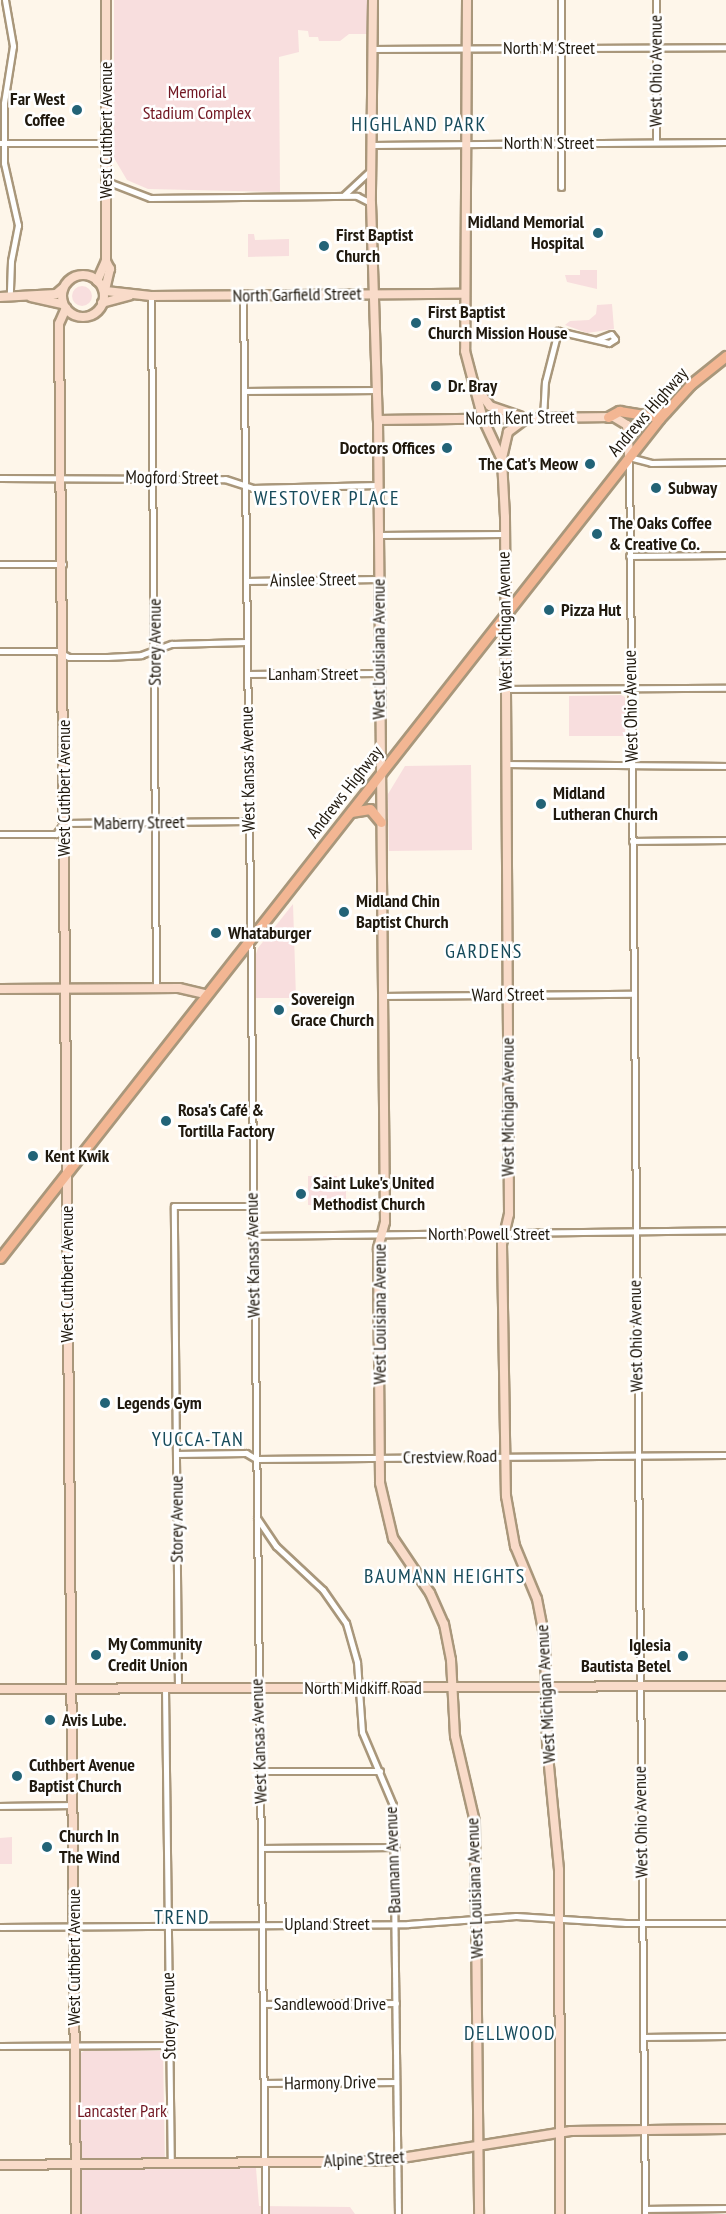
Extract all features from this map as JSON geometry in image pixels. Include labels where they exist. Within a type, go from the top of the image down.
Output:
[{"type":"main road","name":"Andrews Highway","points":[[0,1258],[665,412],[726,356]]},
{"type":"main road","points":[[608,417],[618,411],[651,416],[665,412]]},
{"type":"main road","points":[[351,812],[370,809],[381,822]]},
{"type":"street","points":[[5,0],[12,46],[4,103],[2,143],[7,183],[18,225],[11,261],[10,297]]},
{"type":"street","name":"West Cuthbert Avenue","points":[[105,291],[109,276],[106,261],[106,0]]},
{"type":"street","name":"West Louisiana Avenue","points":[[373,0],[371,203],[376,295],[378,420],[385,1222],[380,1235],[380,1458],[385,1515],[398,1548],[430,1593],[444,1624],[455,1736],[475,1822],[478,1919],[479,2214]]},
{"type":"street","name":"West Michigan Avenue","points":[[467,0],[465,351],[483,419],[502,460],[504,534],[509,1214],[502,1244],[505,1456],[511,1528],[541,1616],[558,1853],[560,2214]]},
{"type":"street","points":[[561,0],[561,187]]},
{"type":"street","name":"West Ohio Avenue","points":[[656,0],[656,142]]},
{"type":"street","name":"North M Street","points":[[373,49],[726,47]]},
{"type":"street","name":"North N Street","points":[[372,145],[467,142],[726,142]]},
{"type":"street","points":[[2,143],[106,143]]},
{"type":"street","points":[[342,196],[371,170]]},
{"type":"street","points":[[106,181],[150,198],[357,196],[371,203]]},
{"type":"street","name":"West Cuthbert Avenue","points":[[97,281],[106,261]]},
{"type":"street","points":[[0,297],[56,294],[78,276],[97,281],[105,291],[129,296]]},
{"type":"street","points":[[62,289],[64,306]]},
{"type":"street","points":[[102,303],[105,291]]},
{"type":"street","name":"North Garfield Street","points":[[129,296],[465,294]]},
{"type":"street","points":[[31,297],[64,306],[73,314],[85,315],[102,303],[129,296]]},
{"type":"street","name":"Storey Avenue","points":[[151,296],[156,988]]},
{"type":"street","name":"West Kansas Avenue","points":[[243,296],[255,1514],[261,1772],[265,2214]]},
{"type":"street","name":"West Cuthbert Avenue","points":[[64,306],[58,324],[61,333],[63,477],[65,988],[76,2214]]},
{"type":"street","points":[[61,333],[73,314]]},
{"type":"street","points":[[543,419],[545,382],[558,331],[597,339]]},
{"type":"street","points":[[474,385],[490,406],[529,419]]},
{"type":"street","points":[[245,392],[377,390]]},
{"type":"street","points":[[608,417],[627,424],[629,457],[651,463],[726,462]]},
{"type":"street","name":"North Kent Street","points":[[378,420],[608,417]]},
{"type":"street","points":[[502,460],[510,428],[529,419]]},
{"type":"street","name":"West Ohio Avenue","points":[[629,457],[645,2211]]},
{"type":"street","name":"Mogford Street","points":[[0,478],[154,477],[225,479],[245,486],[378,485]]},
{"type":"street","points":[[379,535],[504,534]]},
{"type":"street","points":[[629,556],[726,555]]},
{"type":"street","points":[[0,564],[63,564]]},
{"type":"street","name":"Ainslee Street","points":[[246,580],[379,579]]},
{"type":"street","points":[[0,651],[63,654],[69,657],[141,655],[155,648],[172,644],[246,642]]},
{"type":"street","name":"Lanham Street","points":[[247,674],[379,673]]},
{"type":"street","points":[[506,689],[726,688]]},
{"type":"street","points":[[506,764],[726,766]]},
{"type":"street","name":"Maberry Street","points":[[0,834],[56,834],[64,824],[249,821]]},
{"type":"street","points":[[632,841],[726,840]]},
{"type":"street","points":[[0,989],[156,988],[206,994]]},
{"type":"street","name":"Ward Street","points":[[383,996],[633,994]]},
{"type":"street","name":"Storey Avenue","points":[[178,1688],[174,1206],[252,1206]]},
{"type":"street","name":"North Powell Street","points":[[252,1236],[635,1233],[726,1230]]},
{"type":"street","name":"Crestview Road","points":[[176,1454],[246,1453],[255,1458],[726,1455]]},
{"type":"street","name":"Baumann Avenue","points":[[255,1514],[276,1546],[323,1590],[342,1615],[355,1649],[362,1732],[393,1805],[396,1847],[398,2214]]},
{"type":"street","name":"North Midkiff Road","points":[[0,1689],[726,1686]]},
{"type":"street","name":"Storey Avenue","points":[[165,1688],[171,2163]]},
{"type":"street","points":[[261,1772],[380,1770]]},
{"type":"street","points":[[0,1806],[73,1805]]},
{"type":"street","points":[[262,1848],[396,1847]]},
{"type":"street","name":"Upland Street","points":[[0,1927],[396,1924],[478,1919],[558,1918],[642,1924],[726,1923]]},
{"type":"street","name":"Sandlewood Drive","points":[[264,2004],[396,2003]]},
{"type":"street","points":[[643,2037],[726,2036]]},
{"type":"street","points":[[0,2046],[170,2044]]},
{"type":"street","name":"Harmony Drive","points":[[264,2083],[396,2082]]},
{"type":"street","name":"Alpine Street","points":[[0,2164],[397,2159],[558,2132],[726,2129]]},
{"type":"street","points":[[645,2211],[726,2208]]},
{"type":"green space","name":"Memorial Stadium Complex","points":[[114,0],[367,0],[367,34],[349,34],[340,41],[319,41],[318,37],[309,37],[308,31],[298,30],[299,52],[279,57],[280,192],[148,189],[127,180],[114,158]]},
{"type":"green space","points":[[248,234],[254,234],[255,240],[289,239],[289,256],[248,257]]},
{"type":"green space","points":[[580,270],[597,270],[597,289],[567,282],[565,275],[580,275]]},
{"type":"green space","points":[[82,286],[89,289],[92,296],[89,303],[82,306],[75,303],[72,296],[75,289]]},
{"type":"green space","points":[[612,304],[614,329],[587,333],[565,325],[570,321],[589,320],[596,314],[597,305]]},
{"type":"green space","points":[[621,695],[625,697],[625,736],[569,736],[569,696]]},
{"type":"green space","points":[[471,765],[472,850],[389,851],[388,794],[405,766]]},
{"type":"green space","points":[[293,904],[296,998],[255,998],[254,960],[258,948]]},
{"type":"green space","points":[[308,1176],[337,1176],[337,1182],[346,1182],[346,1206],[308,1205]]},
{"type":"green space","points":[[12,1837],[12,1864],[0,1864],[0,1838]]},
{"type":"green space","name":"Lancaster Park","points":[[84,2051],[163,2051],[165,2168],[256,2168],[259,2206],[350,2207],[355,2214],[80,2214],[79,2054]]},
{"type":"place","name":"Far West Coffee","points":[[77,110]]},
{"type":"place","name":"Midland Memorial Hospital","points":[[598,233]]},
{"type":"place","name":"First Baptist Church","points":[[324,246]]},
{"type":"place","name":"First Baptist Church Mission House","points":[[416,323]]},
{"type":"place","name":"Dr. Bray","points":[[436,386]]},
{"type":"place","name":"Doctors Offices","points":[[447,448]]},
{"type":"place","name":"The Cat's Meow","points":[[590,464]]},
{"type":"place","name":"Subway","points":[[656,488]]},
{"type":"place","name":"The Oaks Coffee & Creative Co.","points":[[597,534]]},
{"type":"place","name":"Pizza Hut","points":[[549,610]]},
{"type":"place","name":"Midland Lutheran Church","points":[[541,804]]},
{"type":"place","name":"Midland Chin Baptist Church","points":[[344,912]]},
{"type":"place","name":"Whataburger","points":[[216,933]]},
{"type":"place","name":"Sovereign Grace Church","points":[[279,1010]]},
{"type":"place","name":"Rosa's Café & Tortilla Factory","points":[[166,1121]]},
{"type":"place","name":"Kent Kwik","points":[[33,1156]]},
{"type":"place","name":"Saint Luke's United Methodist Church","points":[[301,1194]]},
{"type":"place","name":"Legends Gym","points":[[105,1403]]},
{"type":"place","name":"My Community Credit Union","points":[[96,1655]]},
{"type":"place","name":"Iglesia Bautista Betel","points":[[683,1656]]},
{"type":"place","name":"Avis Lube.","points":[[50,1720]]},
{"type":"place","name":"Cuthbert Avenue Baptist Church","points":[[17,1776]]},
{"type":"place","name":"Church In The Wind","points":[[47,1847]]},
{"type":"district","name":"HIGHLAND PARK","points":[[419,124]]},
{"type":"district","name":"WESTOVER PLACE","points":[[327,498]]},
{"type":"district","name":"GARDENS","points":[[484,951]]},
{"type":"district","name":"YUCCA-TAN","points":[[198,1439]]},
{"type":"district","name":"BAUMANN HEIGHTS","points":[[445,1576]]},
{"type":"district","name":"TREND","points":[[182,1917]]},
{"type":"district","name":"DELLWOOD","points":[[510,2033]]}]
